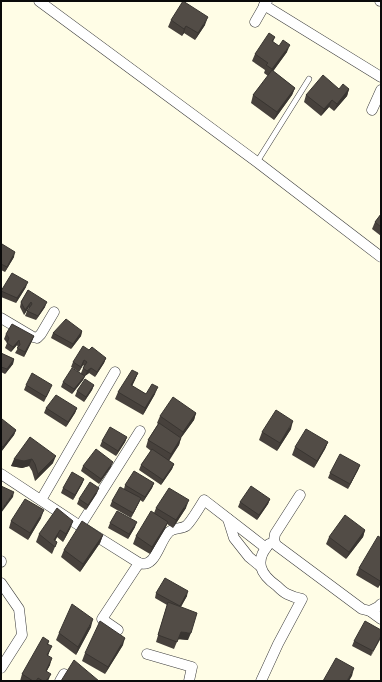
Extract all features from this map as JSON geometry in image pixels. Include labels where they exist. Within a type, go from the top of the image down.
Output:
[{"type":"street","points":[[38,1],[257,162],[381,257]]},
{"type":"street","points":[[255,22],[266,3],[381,77]]},
{"type":"street","points":[[372,110],[381,90]]},
{"type":"street","points":[[1,318],[37,338],[42,334],[54,312]]},
{"type":"street","points":[[41,500],[115,372]]},
{"type":"street","points":[[80,526],[140,431]]},
{"type":"street","points":[[1,474],[139,563],[143,564],[150,562],[169,532],[187,526],[204,500],[266,548]]},
{"type":"street","points":[[260,566],[262,554],[274,540],[276,534],[300,495]]},
{"type":"street","points":[[228,519],[234,538],[249,557],[260,566],[264,574],[271,582],[287,594],[302,599],[278,644],[261,681]]},
{"type":"street","points":[[274,540],[276,545],[282,551],[362,609],[370,611],[381,619]]},
{"type":"street","points":[[118,630],[102,619],[139,563]]},
{"type":"street","points":[[1,582],[19,609],[22,635],[1,668]]},
{"type":"street","points":[[370,611],[381,604]]},
{"type":"street","points":[[146,654],[192,667],[189,681]]},
{"type":"lane","points":[[257,162],[309,79]]},
{"type":"building","points":[[183,1],[208,17],[198,33],[186,26],[184,29],[171,20]]},
{"type":"building","points":[[269,33],[275,37],[272,41],[279,46],[283,40],[290,45],[272,69],[266,65],[268,63],[255,54]]},
{"type":"building","points":[[272,70],[295,88],[277,112],[253,95]]},
{"type":"building","points":[[323,75],[339,89],[343,84],[349,89],[337,104],[332,100],[324,109],[306,95]]},
{"type":"building","points":[[381,214],[381,227],[375,222]]},
{"type":"building","points":[[2,244],[15,252],[7,267],[1,264]]},
{"type":"building","points":[[12,273],[28,282],[17,298],[1,291]]},
{"type":"building","points":[[28,290],[47,302],[38,316],[27,311],[32,304],[31,302],[25,310],[21,302]]},
{"type":"building","points":[[66,319],[82,331],[73,344],[53,333]]},
{"type":"building","points":[[12,324],[34,336],[25,352],[17,348],[20,345],[19,340],[13,347],[7,343],[9,338],[6,334]]},
{"type":"building","points":[[83,346],[89,350],[92,347],[106,358],[97,372],[91,368],[87,371],[83,368],[87,362],[84,360],[81,367],[73,362]]},
{"type":"building","points":[[1,353],[14,359],[7,369],[1,367]]},
{"type":"building","points":[[72,368],[85,376],[74,389],[63,382]]},
{"type":"building","points":[[132,370],[138,373],[131,385],[146,394],[152,384],[158,387],[145,408],[118,392]]},
{"type":"building","points":[[32,373],[52,385],[46,397],[26,385]]},
{"type":"building","points":[[85,379],[94,385],[86,397],[77,391]]},
{"type":"building","points":[[56,395],[77,408],[68,422],[46,408]]},
{"type":"building","points":[[173,397],[196,413],[183,432],[160,416]]},
{"type":"building","points":[[276,410],[293,421],[280,443],[262,432]]},
{"type":"building","points":[[2,419],[16,430],[3,447],[1,445]]},
{"type":"building","points":[[159,423],[181,438],[171,454],[148,440]]},
{"type":"building","points":[[110,427],[127,437],[118,451],[102,441]]},
{"type":"building","points":[[306,429],[328,442],[317,461],[295,447]]},
{"type":"building","points":[[30,437],[56,456],[38,474],[32,459],[24,461],[14,459]]},
{"type":"building","points":[[96,449],[113,462],[101,479],[83,466]]},
{"type":"building","points":[[152,449],[174,464],[163,480],[141,465]]},
{"type":"building","points":[[340,454],[360,465],[350,484],[330,473]]},
{"type":"building","points":[[134,471],[154,483],[145,497],[125,485]]},
{"type":"building","points":[[72,472],[84,479],[75,495],[63,488]]},
{"type":"building","points":[[90,482],[99,488],[88,505],[79,499]]},
{"type":"building","points":[[1,486],[14,492],[2,509],[1,508]]},
{"type":"building","points":[[251,486],[270,499],[259,515],[240,502]]},
{"type":"building","points":[[120,487],[141,498],[133,513],[112,501]]},
{"type":"building","points":[[169,488],[189,500],[176,520],[156,508]]},
{"type":"building","points":[[25,499],[44,510],[30,533],[11,521]]},
{"type":"building","points":[[57,508],[73,521],[66,534],[60,530],[54,540],[57,542],[55,547],[39,534]]},
{"type":"building","points":[[117,511],[137,522],[129,534],[110,523]]},
{"type":"building","points":[[151,511],[168,522],[152,547],[136,536]]},
{"type":"building","points":[[345,515],[365,530],[349,552],[329,537]]},
{"type":"building","points":[[82,521],[103,535],[83,564],[64,550]]},
{"type":"building","points":[[378,536],[381,538],[380,581],[359,568]]},
{"type":"building","points":[[165,578],[188,591],[180,606],[156,593]]},
{"type":"building","points":[[168,602],[197,613],[191,633],[181,632],[177,642],[158,635]]},
{"type":"building","points":[[72,604],[93,619],[78,647],[59,633]]},
{"type":"building","points":[[100,621],[125,638],[108,667],[85,653]]},
{"type":"building","points":[[365,621],[381,630],[381,636],[373,651],[354,641]]},
{"type":"building","points":[[43,637],[49,641],[47,644],[52,646],[47,655],[52,658],[46,671],[51,674],[46,681],[38,678],[36,681],[33,681],[22,674]]},
{"type":"building","points":[[336,658],[354,668],[347,681],[323,681]]},
{"type":"building","points":[[74,660],[99,681],[61,681]]}]
